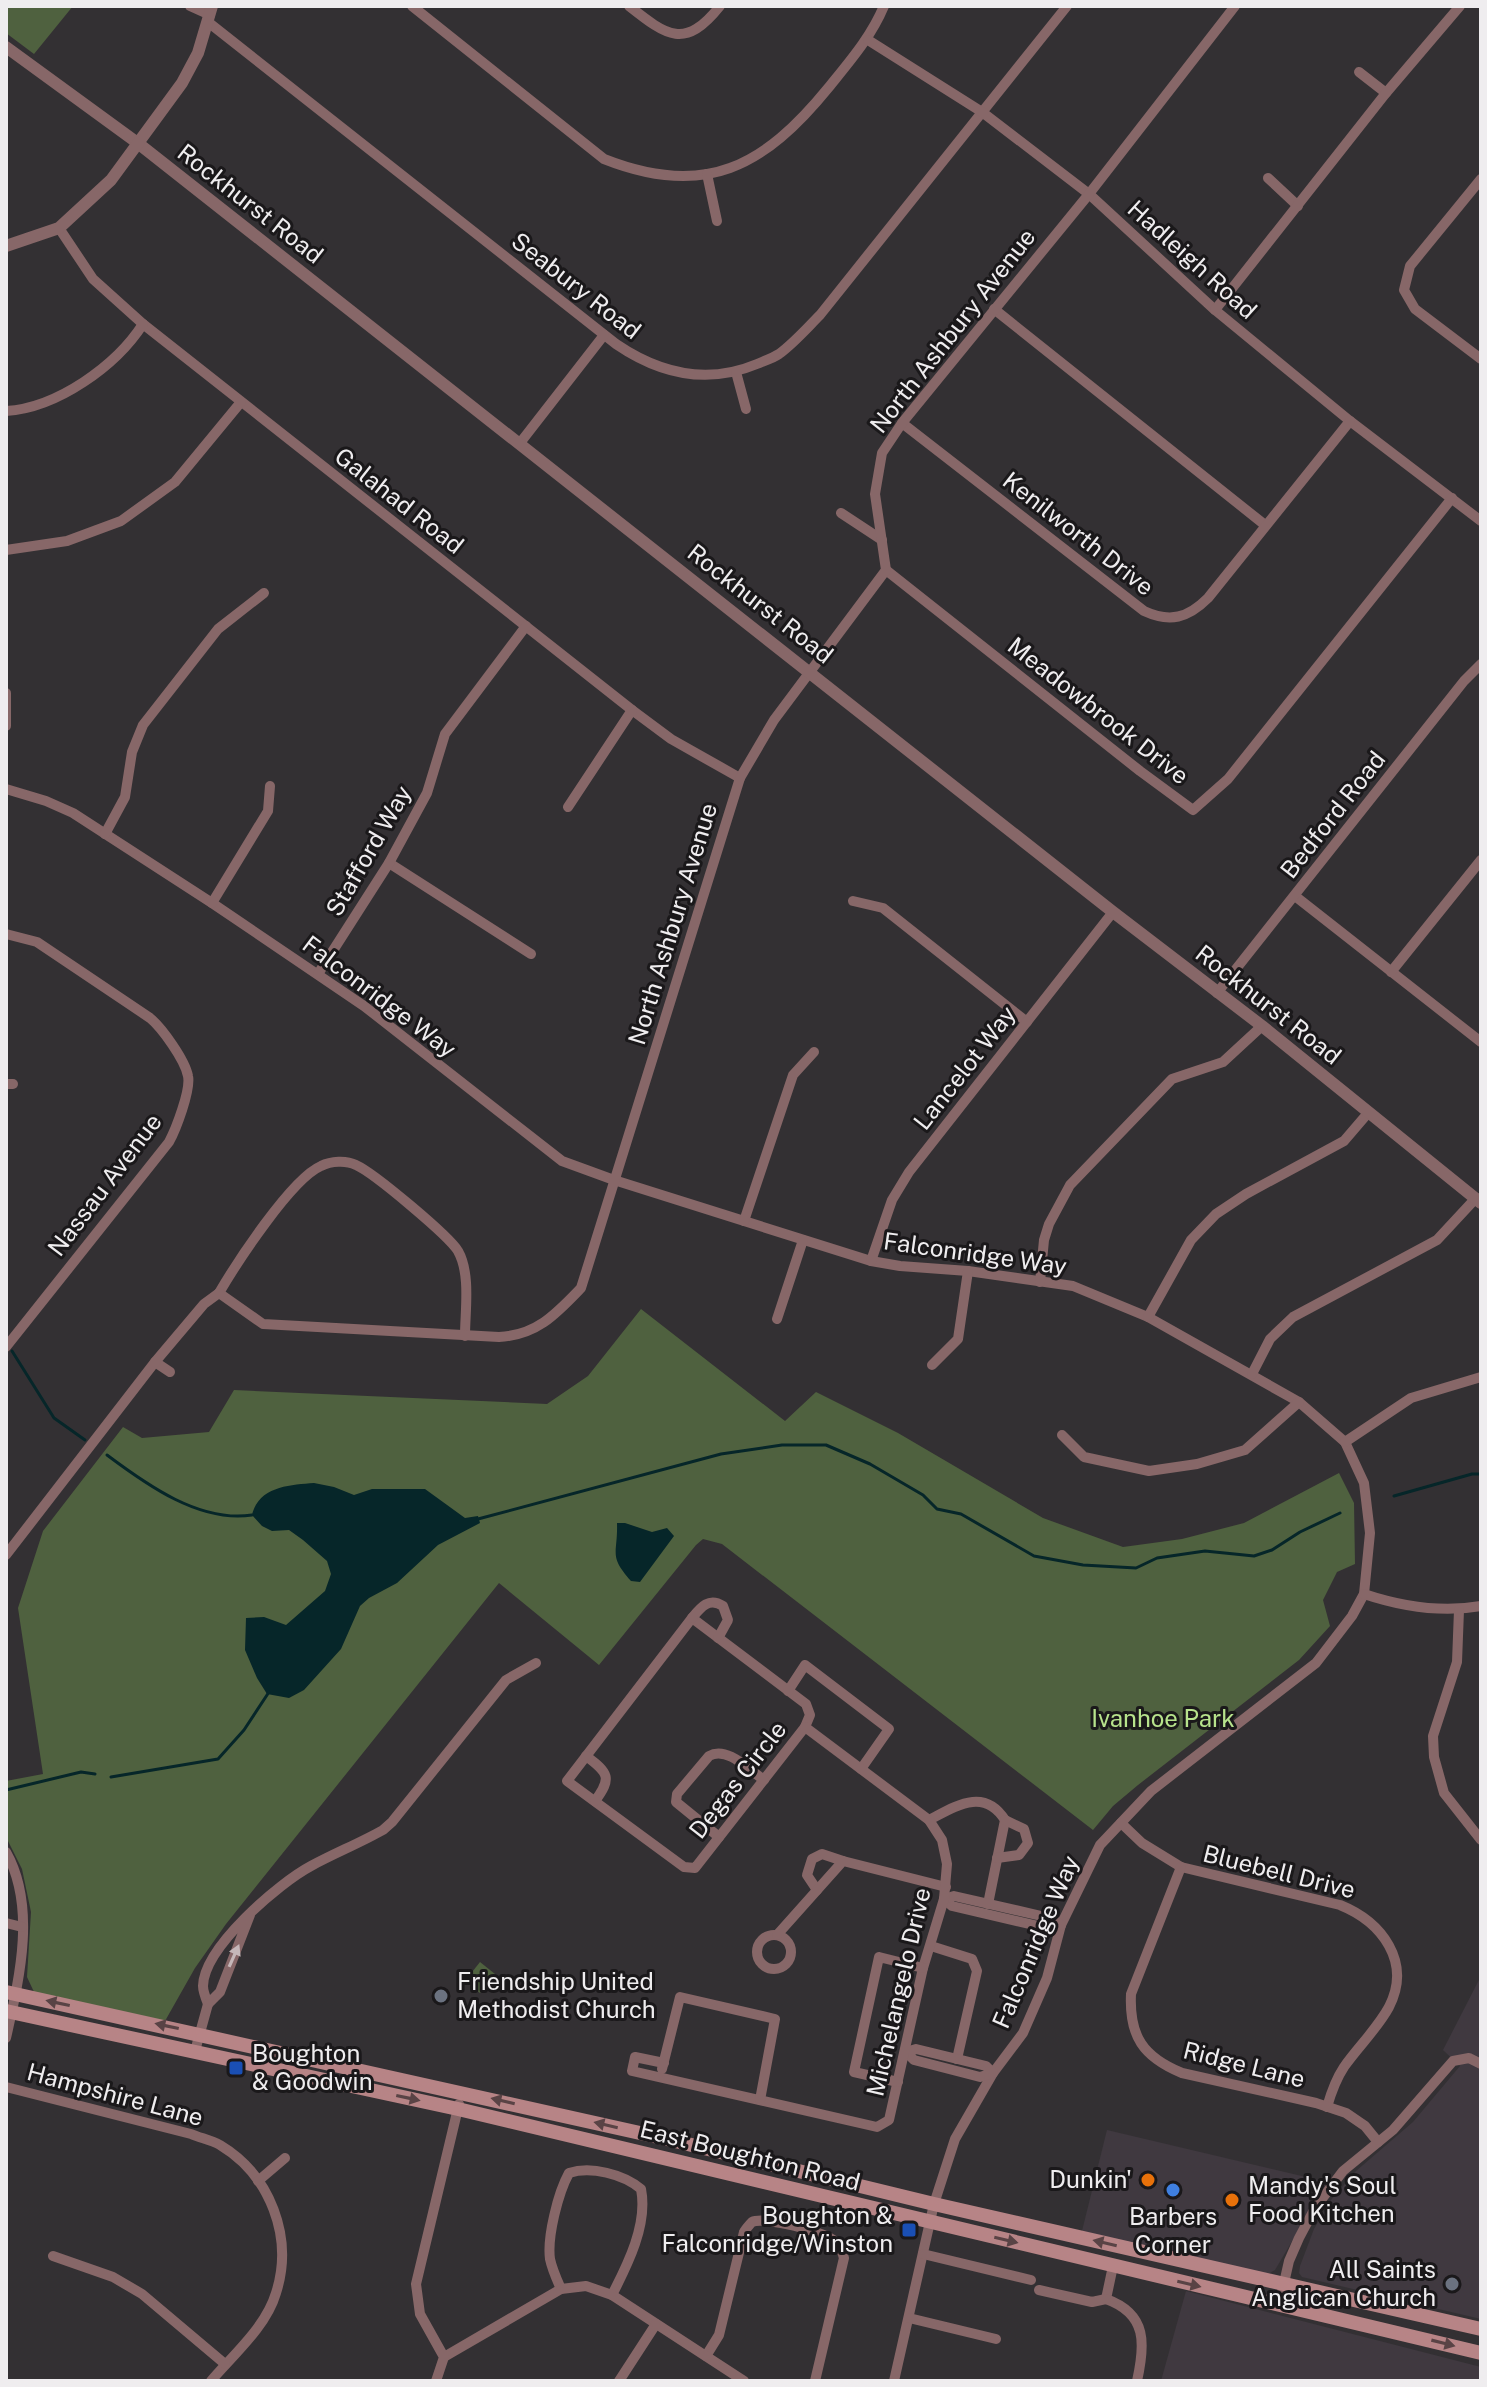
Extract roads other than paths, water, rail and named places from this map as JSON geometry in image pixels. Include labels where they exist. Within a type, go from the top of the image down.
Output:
[{"type":"main road","name":"East Boughton Road","points":[[11,1993],[462,2092],[1481,2329]]},
{"type":"main road","name":"East Boughton Road","points":[[9,2011],[458,2109],[1481,2353]]},
{"type":"street","name":"Seabury Road","points":[[190,6],[210,14],[604,335],[639,359],[662,369],[700,375],[736,372],[778,355],[820,315],[1067,6]]},
{"type":"street","points":[[412,6],[604,159],[647,173],[675,176],[707,174],[755,158],[786,135],[868,40],[884,6]]},
{"type":"street","points":[[629,6],[662,30],[681,34],[704,26],[720,6]]},
{"type":"street","name":"North Ashbury Avenue","points":[[219,1293],[263,1324],[510,1336],[532,1330],[551,1319],[581,1288],[740,778],[774,720],[886,570],[875,494],[882,453],[902,423],[1089,194],[1235,6]]},
{"type":"street","points":[[1215,310],[1386,93],[1460,6]]},
{"type":"street","points":[[6,246],[59,228],[111,180],[182,83],[198,53],[210,14]]},
{"type":"street","name":"Hadleigh Road","points":[[868,40],[982,112],[1089,194],[1215,310],[1350,421],[1481,521]]},
{"type":"street","name":"Rockhurst Road","points":[[6,47],[139,144],[1262,1026],[1478,1200]]},
{"type":"street","points":[[1359,72],[1386,93]]},
{"type":"street","points":[[707,174],[717,221]]},
{"type":"street","points":[[1268,178],[1298,206]]},
{"type":"street","points":[[1481,179],[1410,266],[1404,290],[1415,309],[1481,359]]},
{"type":"street","name":"Galahad Road","points":[[59,228],[93,279],[143,324],[632,710],[671,739],[740,778]]},
{"type":"street","points":[[994,309],[1265,525]]},
{"type":"street","points":[[6,411],[46,400],[83,382],[124,348],[143,324]]},
{"type":"street","points":[[520,443],[604,335]]},
{"type":"street","points":[[736,372],[746,409]]},
{"type":"street","points":[[6,550],[67,541],[121,521],[175,482],[241,402]]},
{"type":"street","name":"Kenilworth Drive","points":[[902,423],[1144,611],[1156,617],[1175,619],[1198,609],[1350,421]]},
{"type":"street","name":"Meadowbrook Drive","points":[[886,570],[1193,810],[1228,779],[1452,498]]},
{"type":"street","points":[[841,513],[882,540]]},
{"type":"street","points":[[105,834],[125,797],[132,752],[143,725],[218,629],[264,593]]},
{"type":"street","name":"Stafford Way","points":[[318,974],[389,863],[427,793],[445,734],[526,626]]},
{"type":"street","name":"Bedford Road","points":[[1217,993],[1464,681],[1481,664]]},
{"type":"street","points":[[6,693],[6,726]]},
{"type":"street","points":[[568,807],[632,710]]},
{"type":"street","points":[[212,903],[268,811],[270,786]]},
{"type":"street","name":"Falconridge Way","points":[[6,789],[73,813],[212,903],[364,1006],[554,1156],[577,1168],[871,1261],[1073,1286],[1148,1317],[1252,1374],[1299,1402],[1345,1442],[1364,1483],[1370,1533],[1364,1594],[1352,1616],[1316,1663],[1151,1791],[1100,1845],[1061,1925],[1047,1978],[1023,2033],[993,2073],[955,2139],[934,2204],[894,2381]]},
{"type":"street","points":[[1391,972],[1481,860]]},
{"type":"street","points":[[389,863],[531,954]]},
{"type":"street","points":[[1295,896],[1481,1042]]},
{"type":"street","points":[[853,901],[883,908],[1027,1022]]},
{"type":"street","name":"Lancelot Way","points":[[871,1261],[884,1219],[900,1185],[1113,912]]},
{"type":"street","name":"Nassau Avenue","points":[[6,934],[37,942],[150,1018],[165,1033],[188,1077],[180,1119],[169,1142],[6,1347]]},
{"type":"street","points":[[1040,1282],[1044,1240],[1070,1185],[1172,1079],[1223,1062],[1262,1026]]},
{"type":"street","points":[[744,1221],[793,1075],[814,1052]]},
{"type":"street","points":[[1148,1317],[1191,1240],[1216,1214],[1246,1194],[1344,1141],[1368,1113]]},
{"type":"street","points":[[6,1555],[155,1362],[204,1304],[219,1293],[240,1257],[302,1179],[319,1166],[333,1162],[355,1164],[440,1231],[459,1252],[464,1274],[465,1336]]},
{"type":"street","points":[[1252,1374],[1270,1339],[1293,1317],[1437,1240],[1478,1200]]},
{"type":"street","points":[[777,1319],[803,1240]]},
{"type":"street","points":[[932,1365],[958,1339],[968,1271]]},
{"type":"street","points":[[155,1362],[170,1372]]},
{"type":"street","points":[[1345,1442],[1411,1398],[1481,1377]]},
{"type":"street","points":[[1062,1435],[1084,1457],[1149,1471],[1197,1464],[1245,1450],[1299,1402]]},
{"type":"street","points":[[1364,1594],[1394,1604],[1459,1610],[1481,1606]]},
{"type":"street","points":[[692,1618],[705,1604],[720,1603],[726,1610],[728,1620],[718,1638]]},
{"type":"street","points":[[1459,1610],[1457,1662],[1433,1736],[1434,1757],[1444,1793],[1481,1840]]},
{"type":"street","name":"Degas Circle","points":[[692,1618],[718,1638],[806,1704],[810,1715],[805,1727],[695,1868],[684,1867],[567,1781],[692,1618]]},
{"type":"street","points":[[208,2004],[203,1986],[225,1938],[284,1883],[383,1830],[506,1680],[536,1663]]},
{"type":"street","points":[[788,1691],[805,1665],[889,1729],[861,1769]]},
{"type":"street","name":"Michelangelo Drive","points":[[664,2063],[635,2057],[632,2071],[877,2127],[889,2120],[923,1968],[944,1899],[947,1864],[942,1840],[929,1820],[805,1727]]},
{"type":"street","points":[[719,1837],[676,1802],[677,1794],[715,1753],[725,1753],[764,1780]]},
{"type":"street","points":[[586,1756],[603,1769],[607,1778],[605,1788],[595,1801]]},
{"type":"street","points":[[929,1820],[961,1804],[983,1801],[999,1810],[1005,1820],[1024,1829],[1028,1843],[1019,1855],[997,1858]]},
{"type":"street","points":[[988,1904],[1005,1820]]},
{"type":"street","name":"Bluebell Drive","points":[[1121,1823],[1142,1843],[1181,1867],[1340,1905],[1360,1913],[1377,1926],[1389,1944],[1395,1964],[1396,1986],[1389,2006],[1344,2068],[1327,2107]]},
{"type":"street","points":[[6,1852],[16,1870],[21,1891],[22,1927],[6,2038]]},
{"type":"street","points":[[817,1890],[807,1875],[812,1859],[828,1855],[946,1887]]},
{"type":"street","points":[[777,1935],[843,1861]]},
{"type":"street","name":"Ridge Lane","points":[[1181,1867],[1131,1994],[1130,2015],[1135,2035],[1147,2052],[1163,2065],[1182,2073],[1346,2113],[1365,2126],[1378,2142]]},
{"type":"street","points":[[944,1899],[954,1896],[1050,1918],[1061,1925]]},
{"type":"street","points":[[944,1899],[952,1906],[1047,1928],[1061,1925]]},
{"type":"street","points":[[195,2051],[208,2004],[220,1992],[250,1915]]},
{"type":"street","points":[[6,1923],[22,1927]]},
{"type":"street","points":[[931,1946],[972,1959],[977,1971],[957,2059]]},
{"type":"street","points":[[898,2082],[854,2072],[879,1957],[923,1968]]},
{"type":"street","points":[[661,2077],[680,1997],[775,2019],[760,2100]]},
{"type":"street","points":[[916,2049],[986,2066],[993,2073],[980,2077],[914,2060],[906,2052],[916,2049]]},
{"type":"street","points":[[1279,2305],[1289,2261],[1315,2208],[1343,2171],[1407,2116],[1453,2061],[1469,2058],[1481,2064]]},
{"type":"street","name":"Hampshire Lane","points":[[6,2087],[191,2134],[218,2144],[243,2162],[258,2181],[276,2212],[282,2242],[282,2266],[276,2295],[263,2320],[211,2381]]},
{"type":"street","points":[[444,2357],[420,2314],[416,2284],[462,2092]]},
{"type":"street","points":[[258,2181],[285,2158]]},
{"type":"street","points":[[561,2289],[550,2261],[550,2243],[562,2186],[569,2173],[583,2169],[630,2180],[641,2189],[644,2204],[629,2263],[612,2295]]},
{"type":"street","points":[[706,2356],[719,2335],[744,2232],[751,2222],[764,2220],[791,2226],[826,2235],[839,2243],[844,2258],[815,2381]]},
{"type":"street","points":[[923,2254],[1031,2280]]},
{"type":"street","points":[[53,2256],[113,2277],[142,2294],[225,2364]]},
{"type":"street","points":[[1106,2299],[1113,2266]]},
{"type":"street","points":[[436,2381],[444,2357],[561,2289],[586,2286],[612,2295],[744,2381]]},
{"type":"street","points":[[1039,2290],[1092,2302],[1106,2299],[1117,2303],[1138,2324],[1143,2353],[1137,2381]]},
{"type":"street","points":[[909,2318],[996,2339]]},
{"type":"street","points":[[619,2381],[656,2324]]},
{"type":"water","points":[[314,1483],[354,1495],[372,1489],[425,1489],[465,1518],[478,1516],[480,1523],[438,1545],[397,1583],[360,1606],[341,1649],[304,1690],[289,1698],[267,1694],[257,1678],[245,1650],[246,1618],[264,1617],[286,1625],[325,1591],[331,1574],[327,1561],[303,1540],[289,1530],[272,1531],[252,1515],[261,1498],[268,1493],[286,1486]]},
{"type":"water","points":[[617,1523],[652,1532],[667,1528],[674,1536],[640,1582],[631,1581],[617,1560]]},
{"type":"waterway","points":[[12,1351],[54,1418],[85,1440]]},
{"type":"waterway","points":[[478,1519],[721,1454],[782,1445],[826,1445],[870,1464],[923,1495],[937,1509],[961,1514],[1034,1556],[1083,1565],[1136,1568],[1157,1558],[1205,1551],[1254,1556],[1272,1550],[1300,1532],[1340,1513]]},
{"type":"waterway","points":[[107,1455],[157,1489],[194,1507],[232,1516],[252,1515]]},
{"type":"waterway","points":[[1394,1496],[1481,1474]]},
{"type":"waterway","points":[[111,1777],[218,1759],[244,1730],[269,1692]]},
{"type":"waterway","points":[[6,1790],[81,1772],[95,1774]]},
{"type":"place","name":"Friendship United Methodist Church","points":[[441,1996]]},
{"type":"place","name":"Boughton & Goodwin","points":[[236,2068]]},
{"type":"place","name":"Dunkin'","points":[[1148,2180]]},
{"type":"place","name":"Barbers Corner","points":[[1173,2190]]},
{"type":"place","name":"Mandy's Soul Food Kitchen","points":[[1232,2200]]},
{"type":"place","name":"Boughton & Falconridge/Winston","points":[[909,2230]]},
{"type":"place","name":"All Saints Anglican Church","points":[[1452,2284]]},
{"type":"park label","name":"Ivanhoe Park","points":[[1163,1719]]}]
